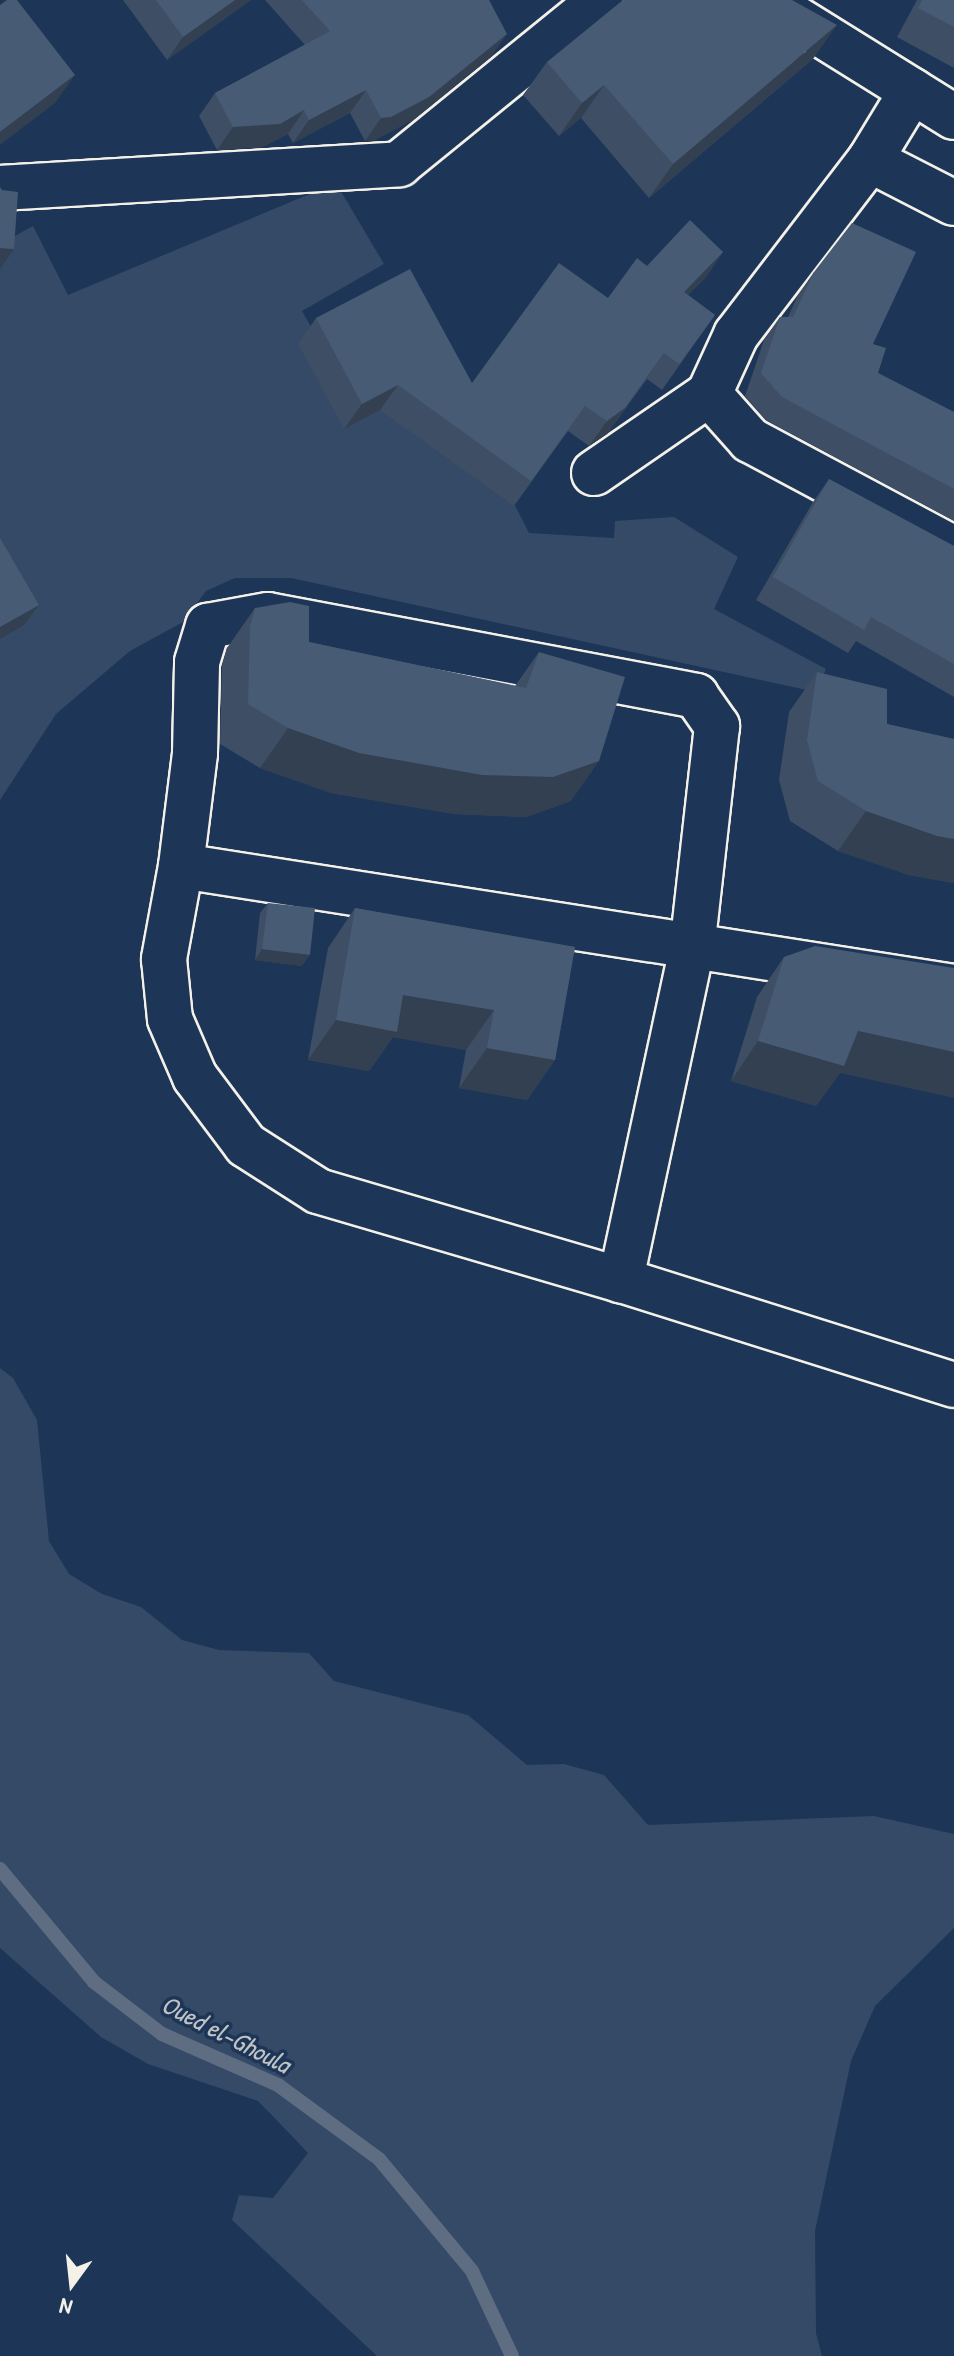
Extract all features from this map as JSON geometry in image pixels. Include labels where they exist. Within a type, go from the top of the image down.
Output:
[{"type":"street","points":[[0,188],[399,164],[601,0]]},
{"type":"street","points":[[766,0],[954,117]]},
{"type":"street","points":[[594,473],[709,394],[736,335],[870,160],[912,91]]},
{"type":"street","points":[[870,160],[954,203]]},
{"type":"street","points":[[709,394],[750,440],[954,549]]},
{"type":"street","points":[[621,1280],[692,948],[717,726],[696,696],[268,615],[208,626],[199,643],[195,753],[181,866],[164,959],[170,1019],[195,1077],[246,1145],[318,1191],[621,1280],[954,1385]]},
{"type":"street","points":[[181,866],[954,987]]},
{"type":"shaded area","points":[[336,183],[384,264],[302,311],[363,418],[444,366],[529,533],[614,538],[615,521],[674,517],[738,557],[714,609],[826,669],[816,692],[291,578],[235,578],[206,591],[183,622],[130,651],[56,714],[0,800],[0,240],[2,243],[33,226],[68,295]]},
{"type":"shaded area","points":[[0,1368],[13,1378],[37,1420],[49,1541],[69,1574],[102,1594],[141,1607],[182,1640],[219,1650],[309,1653],[334,1681],[468,1715],[527,1765],[564,1764],[604,1775],[648,1825],[874,1816],[954,1834],[954,1928],[875,2006],[851,2061],[815,2231],[816,2333],[822,2356],[377,2356],[232,2220],[239,2195],[273,2198],[308,2153],[258,2101],[148,2064],[101,2037],[0,1948]]},
{"type":"building","points":[[7,0],[17,0],[75,75],[0,132],[0,5]]},
{"type":"building","points":[[156,0],[235,0],[183,37]]},
{"type":"building","points":[[302,0],[489,0],[507,34],[429,97],[391,117],[381,118],[366,90],[309,120],[304,110],[280,124],[233,127],[215,93],[330,31]]},
{"type":"building","points":[[623,0],[792,0],[837,25],[673,164],[604,85],[582,103],[547,62]]},
{"type":"building","points":[[922,0],[954,0],[954,27],[918,8]]},
{"type":"building","points":[[0,187],[18,192],[14,249],[0,248]]},
{"type":"building","points":[[690,220],[723,252],[684,292],[715,315],[679,364],[664,353],[625,408],[607,421],[585,406],[531,481],[398,385],[362,404],[316,318],[410,269],[472,383],[559,263],[608,298],[637,258],[647,266]]},
{"type":"building","points":[[852,223],[916,252],[873,344],[886,348],[878,373],[954,412],[954,489],[782,397],[761,373],[780,317],[793,317],[814,272]]},
{"type":"building","points":[[829,479],[954,546],[954,664],[871,617],[864,630],[773,577]]},
{"type":"building","points":[[0,538],[39,605],[0,627]]},
{"type":"building","points":[[290,602],[309,606],[309,642],[526,688],[539,652],[625,677],[599,761],[553,777],[482,775],[359,753],[288,728],[248,704],[250,626],[255,608]]},
{"type":"building","points":[[817,672],[887,689],[887,724],[954,739],[954,839],[866,811],[818,781],[807,740]]},
{"type":"building","points":[[268,903],[315,908],[310,955],[262,949]]},
{"type":"building","points":[[355,908],[575,947],[555,1060],[487,1048],[494,1010],[403,995],[397,1032],[336,1020]]},
{"type":"building","points":[[815,946],[954,968],[954,1052],[858,1031],[844,1066],[758,1041],[784,957]]},
{"type":"waterway","name":"Oued el-Ghoula","points":[[0,1869],[94,1982],[162,2034],[278,2085],[379,2159],[472,2271],[512,2356]]}]
